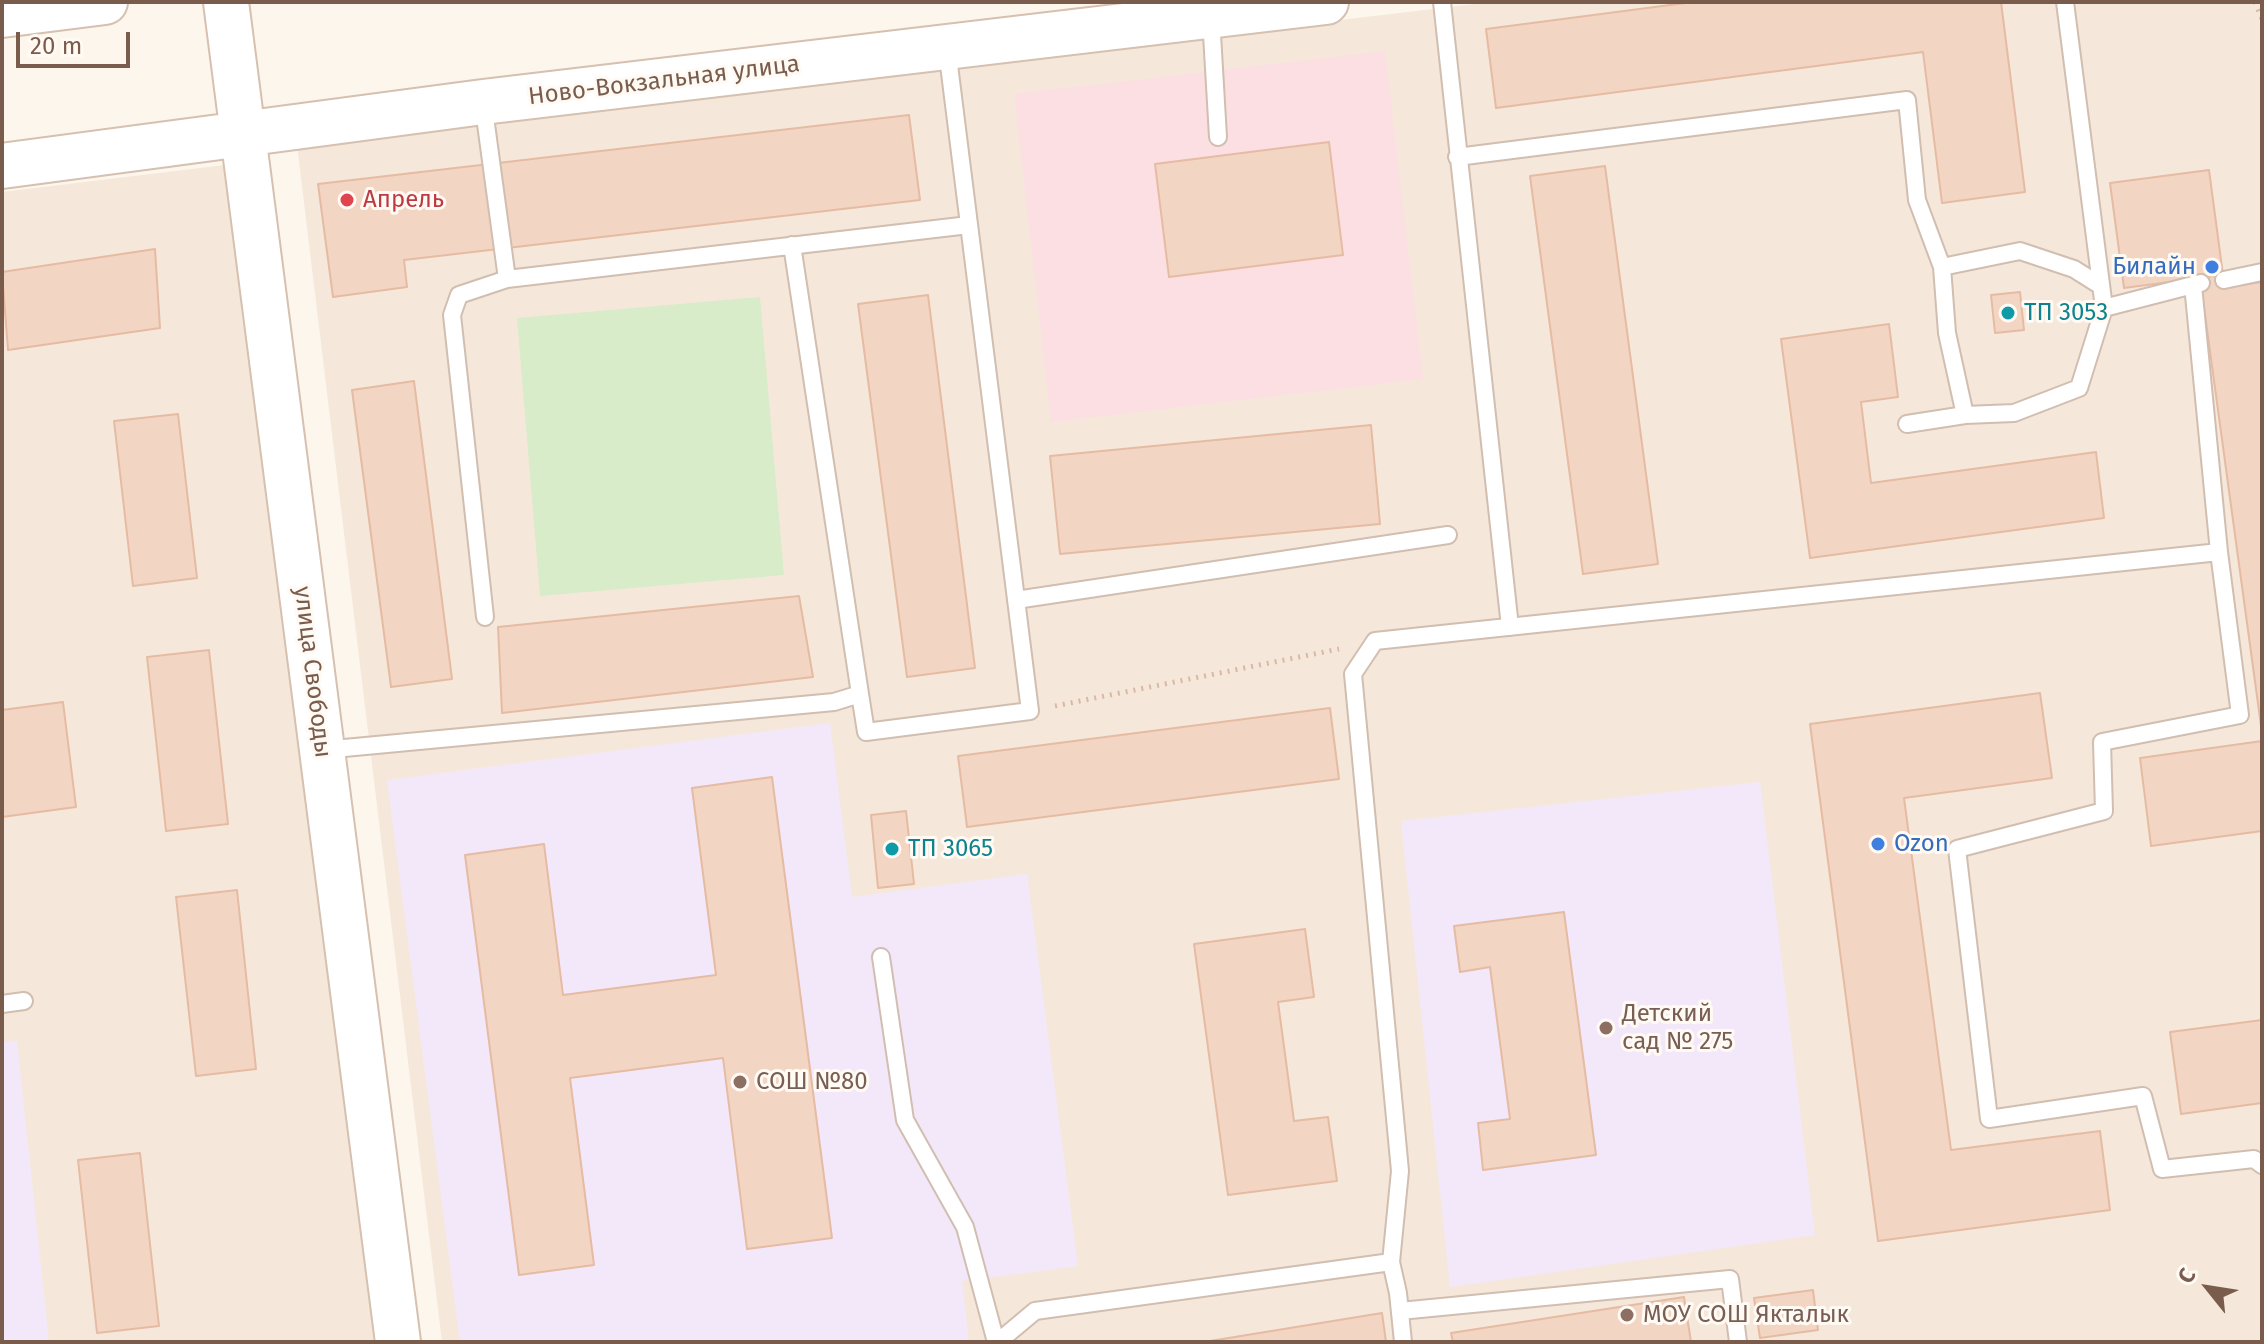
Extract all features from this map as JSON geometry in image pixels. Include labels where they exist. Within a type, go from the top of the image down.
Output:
[{"type":"main road","points":[[2,15],[105,2]]},
{"type":"main road","name":"улица Свободы","points":[[226,2],[398,1342]]},
{"type":"main road","name":"Ново-Вокзальная улица","points":[[2,166],[483,102],[1326,2]]},
{"type":"lane","points":[[1442,2],[1510,627]]},
{"type":"lane","points":[[1907,424],[1965,415],[2014,413],[2079,388],[2104,308],[2065,2]]},
{"type":"lane","points":[[1210,16],[1218,137]]},
{"type":"lane","points":[[792,245],[866,732],[1030,711],[947,47]]},
{"type":"lane","points":[[1457,157],[1907,100],[1917,200],[1942,267],[1947,333],[1965,415]]},
{"type":"lane","points":[[483,102],[507,279]]},
{"type":"lane","points":[[485,617],[452,315],[459,295],[507,279],[969,225]]},
{"type":"lane","points":[[1942,267],[2020,251],[2074,269],[2101,286]]},
{"type":"lane","points":[[2224,280],[2262,272]]},
{"type":"lane","points":[[2104,308],[2197,284],[2219,552],[2240,715],[2102,742],[2104,811],[1957,849],[1989,1119],[2143,1096],[2162,1169],[2254,1159],[2262,1165]]},
{"type":"lane","points":[[1016,600],[1448,535]]},
{"type":"lane","points":[[1403,1342],[1391,1262],[1400,1171],[1353,674],[1375,641],[2219,552]]},
{"type":"lane","points":[[322,750],[834,702],[860,694]]},
{"type":"lane","points":[[881,957],[905,1120],[965,1227],[997,1342],[1035,1311],[1391,1262]]},
{"type":"lane","points":[[2,1004],[24,1001]]},
{"type":"lane","points":[[1400,1311],[1730,1279],[1738,1342]]},
{"type":"path","points":[[2255,2],[2262,19]]},
{"type":"path","points":[[1030,711],[1375,641]]},
{"type":"shaded area","points":[[1491,2],[2262,2],[2262,1342],[442,1342],[297,145]]},
{"type":"shaded area","points":[[1385,51],[1423,379],[1051,422],[1014,94]]},
{"type":"shaded area","points":[[241,163],[398,1342],[2,1342],[2,192]]},
{"type":"shaded area","name":"СОШ №80","points":[[830,723],[852,897],[1027,874],[1078,1266],[962,1281],[969,1342],[460,1342],[387,780]]},
{"type":"shaded area","name":"Детский сад № 275","points":[[1760,782],[1815,1235],[1450,1287],[1401,821]]},
{"type":"shaded area","points":[[17,1041],[49,1342],[2,1342],[2,1042]]},
{"type":"green space","points":[[760,297],[784,575],[540,596],[517,318]]},
{"type":"building","points":[[1693,2],[2001,2],[2025,192],[1942,203],[1923,52],[1496,108],[1486,29]]},
{"type":"building","points":[[909,115],[920,200],[404,260],[407,287],[333,297],[318,184]]},
{"type":"building","points":[[1329,142],[1343,255],[1169,277],[1155,164]]},
{"type":"building","points":[[1605,166],[1658,564],[1583,574],[1530,176]]},
{"type":"building","points":[[2209,170],[2223,275],[2124,288],[2110,183]]},
{"type":"building","points":[[155,249],[160,328],[8,350],[2,272]]},
{"type":"building","points":[[2223,275],[2225,287],[2262,282],[2262,733],[2200,278]]},
{"type":"building","name":"ТП 3053","points":[[2020,292],[2024,330],[1995,333],[1991,295]]},
{"type":"building","points":[[928,295],[975,668],[907,677],[858,304]]},
{"type":"building","points":[[1889,324],[1898,397],[1861,402],[1871,483],[2096,452],[2104,518],[1810,558],[1781,339]]},
{"type":"building","points":[[414,381],[452,679],[391,687],[352,390]]},
{"type":"building","points":[[178,414],[197,578],[133,586],[114,421]]},
{"type":"building","points":[[1371,425],[1380,524],[1060,554],[1050,456]]},
{"type":"building","points":[[799,596],[813,677],[502,713],[498,627]]},
{"type":"building","points":[[209,650],[228,824],[166,831],[147,657]]},
{"type":"building","points":[[2040,693],[2052,778],[1904,798],[1951,1150],[2100,1131],[2110,1210],[1878,1241],[1810,724]]},
{"type":"building","points":[[63,702],[76,807],[2,817],[2,710]]},
{"type":"building","points":[[1330,708],[1339,779],[967,827],[958,756]]},
{"type":"building","points":[[2262,741],[2262,831],[2151,846],[2140,758]]},
{"type":"building","points":[[772,777],[832,1238],[747,1249],[723,1058],[570,1078],[594,1265],[519,1275],[465,855],[544,844],[563,995],[716,975],[692,788]]},
{"type":"building","name":"ТП 3065","points":[[906,811],[914,884],[878,888],[871,815]]},
{"type":"building","points":[[237,890],[256,1069],[196,1076],[176,897]]},
{"type":"building","points":[[1564,912],[1596,1155],[1483,1170],[1478,1123],[1510,1119],[1490,967],[1460,972],[1454,926]]},
{"type":"building","points":[[1305,929],[1314,997],[1278,1002],[1294,1121],[1328,1117],[1337,1181],[1228,1195],[1194,944]]},
{"type":"building","points":[[2262,1020],[2262,1103],[2181,1114],[2170,1032]]},
{"type":"building","points":[[140,1153],[159,1326],[97,1333],[78,1160]]},
{"type":"building","points":[[1813,1290],[1818,1330],[1760,1338],[1754,1298]]},
{"type":"building","name":"МОУ СОШ Якталык","points":[[1684,1297],[1691,1342],[1453,1342],[1451,1333]]},
{"type":"building","points":[[1382,1313],[1386,1342],[1204,1342]]},
{"type":"place","name":"Апрель","points":[[347,200]]},
{"type":"place","name":"Билайн","points":[[2212,267]]},
{"type":"place","name":"ТП 3053","points":[[2008,313]]},
{"type":"place","name":"Ozon","points":[[1878,844]]},
{"type":"place","name":"ТП 3065","points":[[892,849]]},
{"type":"place","name":"Детский сад № 275","points":[[1606,1028]]},
{"type":"place","name":"СОШ №80","points":[[740,1082]]},
{"type":"place","name":"МОУ СОШ Якталык","points":[[1627,1315]]}]
